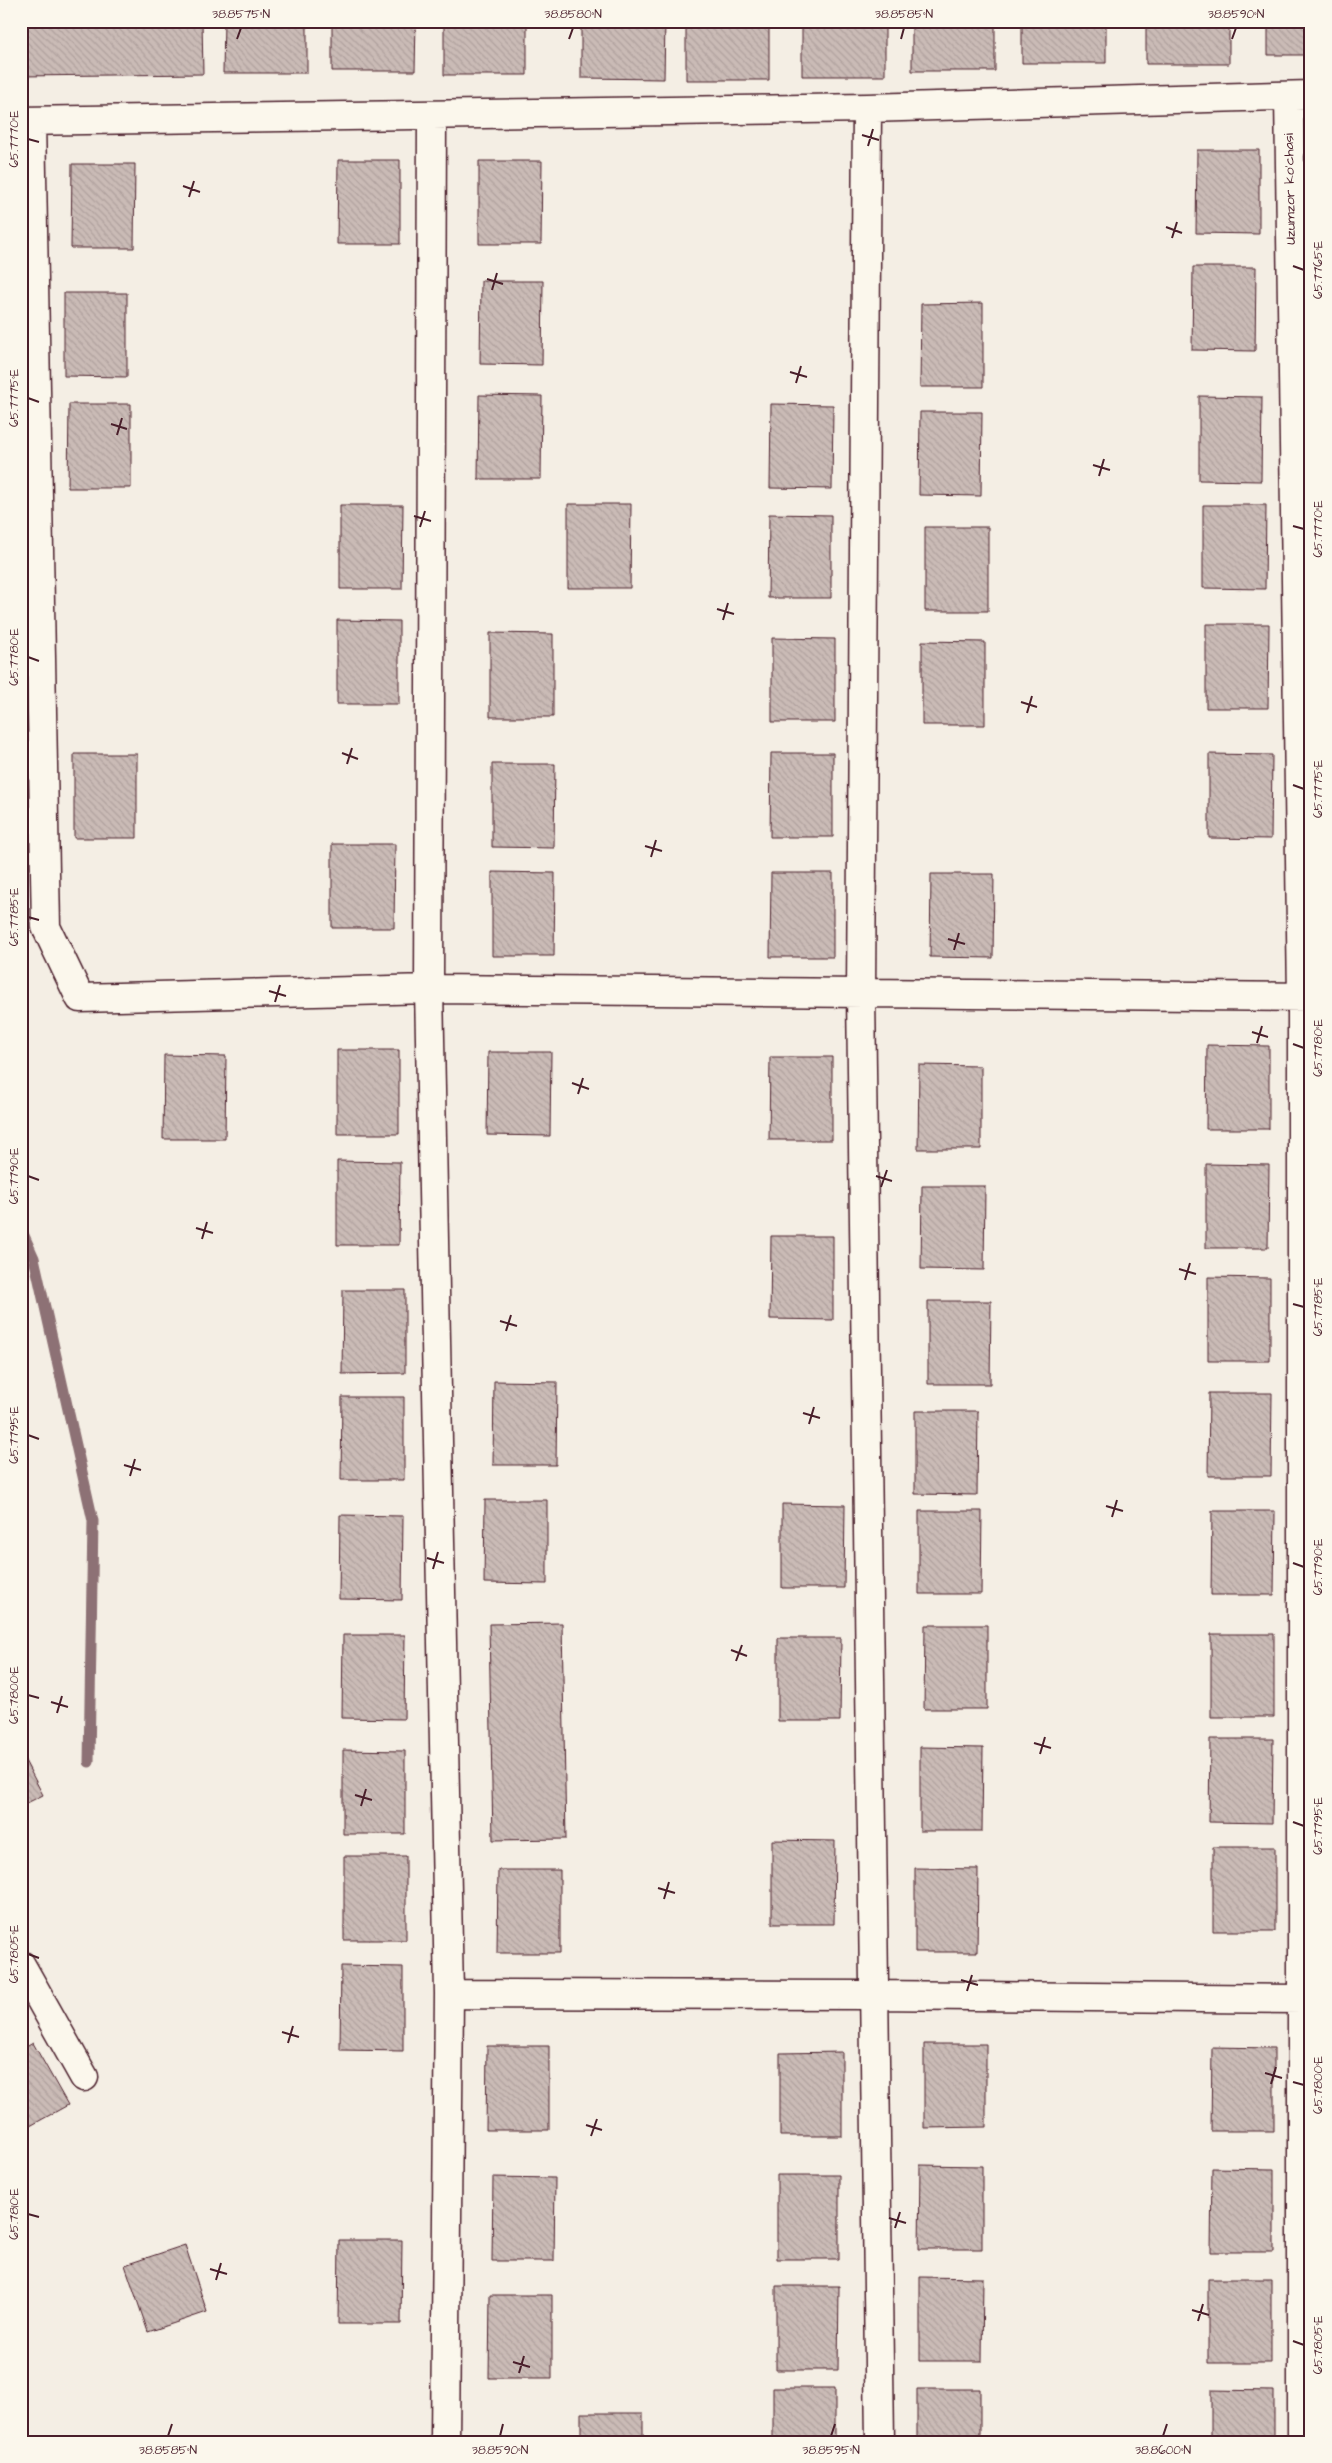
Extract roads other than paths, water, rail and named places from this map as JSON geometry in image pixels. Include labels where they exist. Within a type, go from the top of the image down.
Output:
[{"type":"street","points":[[1300,95],[867,108],[26,121],[46,927],[80,998],[428,989],[1306,998]]},
{"type":"street","name":"Uzumzor ko'chasi","points":[[1300,95],[1306,998],[1302,2442]]},
{"type":"street","points":[[867,108],[861,994],[880,2442]]},
{"type":"street","points":[[432,115],[428,989],[449,1994],[445,2442]]},
{"type":"street","points":[[21,1965],[84,2077]]},
{"type":"street","points":[[449,1994],[1302,1999]]},
{"type":"waterway","points":[[21,1229],[34,1258],[93,1521],[89,1762]]}]
